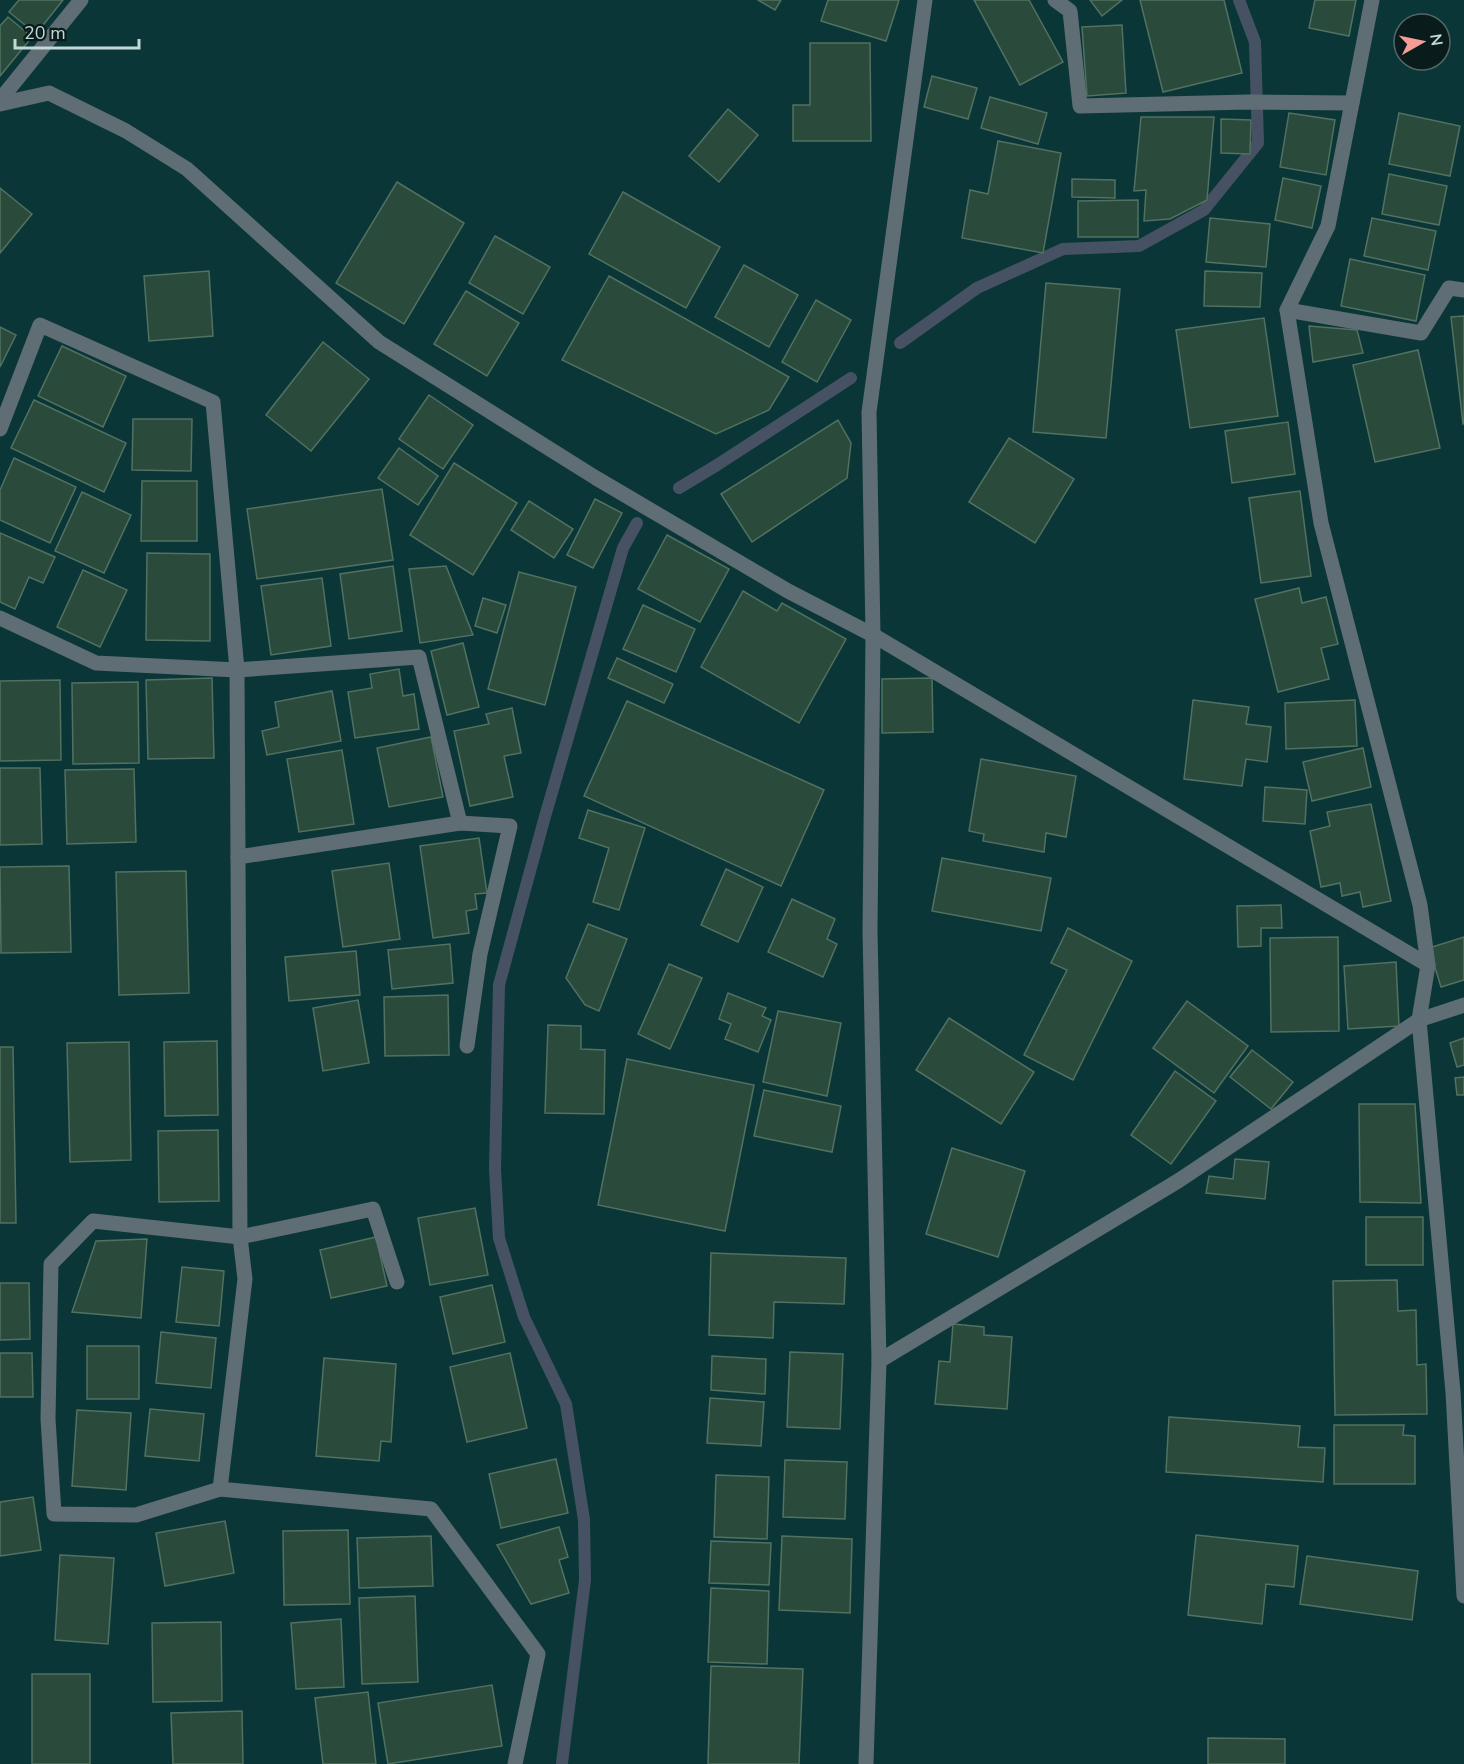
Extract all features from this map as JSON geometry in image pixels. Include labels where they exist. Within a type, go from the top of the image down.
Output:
[{"type":"street","points":[[0,102],[81,0]]},
{"type":"street","points":[[866,1764],[879,1361],[870,931],[873,635],[869,412],[925,0]]},
{"type":"street","points":[[1055,0],[1070,10],[1080,106],[1248,102],[1352,103]]},
{"type":"street","points":[[1372,0],[1328,226],[1287,310],[1321,523],[1420,905],[1428,965],[1419,1020],[1453,1392],[1464,1596]]},
{"type":"street","points":[[0,102],[49,93],[126,131],[187,169],[379,342],[606,484],[788,591],[873,635],[1428,965]]},
{"type":"street","points":[[1287,310],[1421,333],[1449,288],[1464,290]]},
{"type":"street","points":[[0,429],[40,325],[213,402],[237,670],[240,1236],[245,1279],[220,1489]]},
{"type":"street","points":[[0,618],[96,663],[237,670],[419,657],[460,823]]},
{"type":"street","points":[[238,857],[460,823],[510,826],[480,954],[467,1046]]},
{"type":"street","points":[[879,1361],[1178,1181],[1419,1020],[1464,1005]]},
{"type":"street","points":[[398,1282],[373,1209],[240,1236],[93,1221],[51,1264],[48,1419],[54,1514],[136,1515],[220,1489],[431,1509],[538,1654],[515,1764]]},
{"type":"building","points":[[19,0],[63,0],[36,34],[9,12]]},
{"type":"building","points":[[758,0],[781,0],[775,10]]},
{"type":"building","points":[[828,0],[899,0],[886,41],[821,21]]},
{"type":"building","points":[[974,0],[1029,0],[1063,62],[1020,85]]},
{"type":"building","points":[[1090,0],[1122,0],[1102,16]]},
{"type":"building","points":[[1140,0],[1224,0],[1242,73],[1163,92]]},
{"type":"building","points":[[1315,0],[1356,0],[1349,36],[1309,28]]},
{"type":"building","points":[[8,17],[32,37],[0,76],[0,26]]},
{"type":"building","points":[[1122,25],[1126,93],[1087,96],[1082,27]]},
{"type":"building","points":[[810,43],[870,43],[871,141],[793,141],[793,105],[810,105]]},
{"type":"building","points":[[932,76],[977,88],[968,119],[924,107]]},
{"type":"building","points":[[990,97],[1047,113],[1038,144],[981,128]]},
{"type":"building","points":[[728,109],[758,135],[719,182],[689,156]]},
{"type":"building","points":[[1289,113],[1335,120],[1326,175],[1280,167]]},
{"type":"building","points":[[1399,113],[1460,126],[1450,176],[1389,164]]},
{"type":"building","points":[[1141,117],[1214,117],[1207,200],[1170,219],[1144,221],[1146,190],[1134,191]]},
{"type":"building","points":[[1221,119],[1251,120],[1250,154],[1221,153]]},
{"type":"building","points":[[998,141],[1061,153],[1043,253],[962,238],[970,190],[988,194]]},
{"type":"building","points":[[1389,174],[1447,186],[1439,225],[1382,214]]},
{"type":"building","points":[[1283,178],[1321,186],[1312,228],[1275,220]]},
{"type":"building","points":[[1072,179],[1115,180],[1115,198],[1072,197]]},
{"type":"building","points":[[397,182],[464,223],[404,324],[336,283]]},
{"type":"building","points":[[0,188],[32,214],[0,253]]},
{"type":"building","points":[[623,192],[720,247],[686,308],[589,254]]},
{"type":"building","points":[[1138,200],[1138,237],[1078,237],[1078,201]]},
{"type":"building","points":[[1210,218],[1270,224],[1266,267],[1206,262]]},
{"type":"building","points":[[1372,218],[1436,231],[1428,270],[1364,256]]},
{"type":"building","points":[[495,236],[550,267],[523,314],[469,283]]},
{"type":"building","points":[[1350,259],[1425,275],[1416,321],[1341,306]]},
{"type":"building","points":[[744,265],[798,295],[769,347],[715,317]]},
{"type":"building","points":[[209,271],[213,336],[149,341],[144,276]]},
{"type":"building","points":[[1205,271],[1262,273],[1260,307],[1204,306]]},
{"type":"building","points":[[609,276],[789,377],[769,410],[716,434],[562,360]]},
{"type":"building","points":[[1046,283],[1120,289],[1106,438],[1033,432]]},
{"type":"building","points":[[466,291],[519,323],[487,376],[434,344]]},
{"type":"building","points":[[816,300],[851,320],[817,382],[782,362]]},
{"type":"building","points":[[1464,316],[1464,423],[1463,424],[1451,317]]},
{"type":"building","points":[[1264,318],[1278,416],[1190,428],[1176,330]]},
{"type":"building","points":[[1309,326],[1357,330],[1363,353],[1313,362]]},
{"type":"building","points":[[0,327],[16,335],[0,367]]},
{"type":"building","points":[[323,342],[369,379],[311,451],[266,415]]},
{"type":"building","points":[[62,346],[126,376],[103,427],[38,396]]},
{"type":"building","points":[[1418,350],[1440,448],[1375,462],[1353,365]]},
{"type":"building","points":[[429,395],[473,425],[443,469],[399,439]]},
{"type":"building","points":[[34,400],[126,443],[104,492],[11,448]]},
{"type":"building","points":[[133,419],[192,419],[191,471],[132,470]]},
{"type":"building","points":[[838,420],[851,443],[847,478],[752,542],[721,494]]},
{"type":"building","points":[[1288,422],[1295,474],[1232,483],[1225,431]]},
{"type":"building","points":[[1009,438],[1074,479],[1035,543],[969,502]]},
{"type":"building","points":[[399,448],[438,476],[418,505],[378,478]]},
{"type":"building","points":[[14,458],[76,487],[50,543],[0,520],[0,490]]},
{"type":"building","points":[[454,463],[517,503],[473,575],[410,535]]},
{"type":"building","points":[[142,481],[197,481],[197,541],[141,541]]},
{"type":"building","points":[[382,489],[393,560],[257,579],[247,509]]},
{"type":"building","points":[[1300,491],[1311,576],[1261,583],[1249,498]]},
{"type":"building","points":[[82,492],[131,515],[104,573],[55,551]]},
{"type":"building","points":[[595,499],[622,513],[593,568],[567,555]]},
{"type":"building","points":[[529,501],[573,529],[554,558],[511,530]]},
{"type":"building","points":[[0,533],[55,557],[43,583],[29,577],[15,609],[0,602]]},
{"type":"building","points":[[667,535],[729,569],[700,622],[638,589]]},
{"type":"building","points":[[147,553],[210,554],[210,641],[146,640]]},
{"type":"building","points":[[393,566],[402,631],[349,639],[340,574]]},
{"type":"building","points":[[446,566],[473,635],[420,643],[409,569]]},
{"type":"building","points":[[83,570],[127,590],[100,647],[57,627]]},
{"type":"building","points":[[519,572],[576,587],[545,705],[488,689]]},
{"type":"building","points":[[322,578],[331,646],[271,655],[261,586]]},
{"type":"building","points":[[1299,588],[1302,603],[1326,597],[1338,644],[1321,648],[1329,679],[1278,692],[1255,599]]},
{"type":"building","points":[[743,591],[777,611],[782,603],[846,639],[799,723],[701,667]]},
{"type":"building","points":[[483,598],[506,605],[497,633],[475,626]]},
{"type":"building","points":[[643,605],[695,629],[676,672],[623,649]]},
{"type":"building","points":[[463,643],[479,707],[447,715],[431,651]]},
{"type":"building","points":[[617,658],[673,684],[664,703],[608,678]]},
{"type":"building","points":[[399,669],[403,696],[414,694],[419,729],[355,738],[348,692],[372,688],[370,674]]},
{"type":"building","points":[[212,678],[214,758],[148,759],[146,680]]},
{"type":"building","points":[[932,678],[933,732],[882,733],[882,679]]},
{"type":"building","points":[[60,680],[61,760],[0,761],[0,681]]},
{"type":"building","points":[[138,682],[139,763],[73,764],[72,683]]},
{"type":"building","points":[[332,691],[341,741],[267,755],[262,731],[279,727],[275,702]]},
{"type":"building","points":[[1193,700],[1249,707],[1246,724],[1271,727],[1267,762],[1246,759],[1242,786],[1184,779]]},
{"type":"building","points":[[1355,700],[1357,746],[1286,749],[1285,703]]},
{"type":"building","points":[[627,701],[824,790],[781,886],[584,796]]},
{"type":"building","points":[[512,708],[521,753],[504,756],[513,797],[470,806],[454,731],[489,724],[486,714]]},
{"type":"building","points":[[431,737],[443,797],[389,807],[377,748]]},
{"type":"building","points":[[1363,748],[1371,787],[1312,801],[1303,762]]},
{"type":"building","points":[[342,750],[354,824],[299,832],[287,759]]},
{"type":"building","points":[[981,759],[1076,776],[1066,837],[1046,833],[1044,852],[983,841],[984,834],[969,831]]},
{"type":"building","points":[[0,768],[40,768],[42,844],[0,845]]},
{"type":"building","points":[[134,769],[136,842],[67,844],[65,770]]},
{"type":"building","points":[[1265,787],[1307,790],[1305,824],[1263,821]]},
{"type":"building","points":[[1371,804],[1391,901],[1363,907],[1360,892],[1342,896],[1340,883],[1321,887],[1310,831],[1330,826],[1327,812]]},
{"type":"building","points":[[588,810],[645,828],[619,910],[593,902],[609,848],[579,838]]},
{"type":"building","points":[[479,838],[487,893],[475,894],[477,909],[466,911],[469,933],[433,938],[420,846]]},
{"type":"building","points":[[942,858],[1051,878],[1041,931],[932,911]]},
{"type":"building","points":[[389,863],[400,939],[343,947],[332,871]]},
{"type":"building","points":[[69,866],[71,952],[1,953],[0,867]]},
{"type":"building","points":[[726,869],[763,887],[738,942],[701,925]]},
{"type":"building","points":[[186,871],[189,993],[119,995],[116,872]]},
{"type":"building","points":[[792,899],[835,919],[827,939],[837,944],[823,977],[768,952]]},
{"type":"building","points":[[1281,905],[1282,928],[1261,928],[1261,946],[1238,947],[1237,906]]},
{"type":"building","points":[[588,924],[627,939],[599,1011],[585,1005],[566,978]]},
{"type":"building","points":[[1068,928],[1132,961],[1073,1080],[1024,1055],[1067,970],[1051,963]]},
{"type":"building","points":[[1338,937],[1339,1031],[1271,1032],[1270,938]]},
{"type":"building","points":[[1464,937],[1464,980],[1441,987],[1429,948]]},
{"type":"building","points":[[450,944],[453,983],[392,989],[388,950]]},
{"type":"building","points":[[356,951],[360,995],[289,1001],[285,957]]},
{"type":"building","points":[[1396,962],[1399,1026],[1348,1029],[1344,966]]},
{"type":"building","points":[[669,964],[702,978],[670,1049],[638,1034]]},
{"type":"building","points":[[728,993],[766,1008],[762,1016],[771,1020],[758,1052],[725,1039],[731,1024],[719,1019]]},
{"type":"building","points":[[448,995],[449,1055],[385,1056],[384,997]]},
{"type":"building","points":[[358,1000],[369,1063],[323,1071],[313,1008]]},
{"type":"building","points":[[1187,1001],[1248,1046],[1214,1093],[1153,1048]]},
{"type":"building","points":[[778,1011],[841,1023],[827,1096],[763,1082]]},
{"type":"building","points":[[949,1018],[1034,1072],[1001,1124],[916,1070]]},
{"type":"building","points":[[548,1025],[581,1026],[581,1049],[605,1050],[604,1114],[545,1113]]},
{"type":"building","points":[[1464,1038],[1464,1065],[1457,1067],[1450,1043]]},
{"type":"building","points":[[217,1041],[218,1115],[165,1116],[164,1042]]},
{"type":"building","points":[[129,1042],[131,1160],[70,1162],[67,1043]]},
{"type":"building","points":[[0,1047],[13,1047],[16,1223],[0,1223]]},
{"type":"building","points":[[1252,1050],[1293,1082],[1271,1109],[1230,1077]]},
{"type":"building","points":[[627,1059],[754,1085],[725,1231],[598,1205]]},
{"type":"building","points":[[1175,1071],[1216,1101],[1171,1164],[1131,1135]]},
{"type":"building","points":[[1464,1077],[1464,1095],[1457,1095],[1455,1078]]},
{"type":"building","points":[[764,1090],[841,1106],[832,1152],[754,1136]]},
{"type":"building","points":[[1359,1104],[1415,1104],[1421,1203],[1360,1202]]},
{"type":"building","points":[[218,1130],[219,1201],[159,1202],[158,1131]]},
{"type":"building","points":[[952,1148],[1025,1171],[998,1257],[926,1234]]},
{"type":"building","points":[[1235,1159],[1269,1162],[1265,1199],[1206,1193],[1209,1176],[1233,1179]]},
{"type":"building","points":[[475,1208],[488,1275],[430,1285],[418,1218]]},
{"type":"building","points":[[1366,1217],[1423,1217],[1423,1265],[1366,1265]]},
{"type":"building","points":[[376,1237],[387,1286],[331,1298],[320,1250]]},
{"type":"building","points":[[147,1239],[141,1318],[72,1312],[96,1241]]},
{"type":"building","points":[[711,1253],[846,1258],[844,1304],[774,1302],[773,1338],[709,1335]]},
{"type":"building","points":[[182,1267],[224,1271],[219,1326],[176,1322]]},
{"type":"building","points":[[1397,1280],[1398,1311],[1416,1310],[1417,1365],[1426,1364],[1427,1414],[1335,1415],[1333,1281]]},
{"type":"building","points":[[0,1283],[29,1283],[30,1339],[0,1340]]},
{"type":"building","points":[[492,1285],[505,1342],[453,1354],[440,1297]]},
{"type":"building","points":[[953,1324],[984,1327],[984,1335],[1012,1337],[1007,1409],[935,1404],[939,1361],[950,1362]]},
{"type":"building","points":[[161,1332],[216,1338],[211,1388],[156,1383]]},
{"type":"building","points":[[87,1346],[139,1346],[139,1399],[87,1399]]},
{"type":"building","points":[[790,1352],[843,1354],[840,1429],[787,1427]]},
{"type":"building","points":[[0,1353],[32,1353],[33,1397],[0,1397]]},
{"type":"building","points":[[510,1353],[527,1428],[467,1442],[450,1367]]},
{"type":"building","points":[[712,1356],[766,1359],[765,1394],[711,1390]]},
{"type":"building","points":[[324,1358],[396,1364],[391,1442],[381,1441],[379,1461],[316,1456]]},
{"type":"building","points":[[710,1398],[764,1402],[761,1446],[707,1443]]},
{"type":"building","points":[[150,1409],[204,1414],[199,1461],[145,1456]]},
{"type":"building","points":[[77,1410],[131,1413],[126,1490],[72,1486]]},
{"type":"building","points":[[1169,1417],[1300,1426],[1298,1447],[1325,1448],[1323,1482],[1166,1472]]},
{"type":"building","points":[[1334,1425],[1404,1425],[1403,1435],[1415,1436],[1415,1484],[1334,1484]]},
{"type":"building","points":[[556,1459],[568,1513],[501,1528],[489,1474]]},
{"type":"building","points":[[785,1460],[847,1462],[845,1519],[783,1517]]},
{"type":"building","points":[[716,1475],[769,1477],[767,1539],[714,1537]]},
{"type":"building","points":[[33,1497],[41,1550],[0,1556],[0,1502]]},
{"type":"building","points":[[225,1521],[234,1573],[165,1586],[156,1533]]},
{"type":"building","points":[[559,1527],[568,1557],[559,1560],[569,1593],[531,1604],[497,1545]]},
{"type":"building","points":[[348,1530],[350,1604],[284,1605],[283,1531]]},
{"type":"building","points":[[1196,1535],[1298,1546],[1294,1587],[1266,1584],[1262,1624],[1188,1615]]},
{"type":"building","points":[[431,1536],[433,1586],[359,1588],[357,1538]]},
{"type":"building","points":[[782,1536],[852,1539],[850,1613],[779,1610]]},
{"type":"building","points":[[711,1541],[771,1543],[769,1585],[709,1583]]},
{"type":"building","points":[[60,1555],[114,1558],[108,1644],[55,1640]]},
{"type":"building","points":[[1307,1556],[1418,1571],[1412,1620],[1300,1604]]},
{"type":"building","points":[[711,1588],[769,1591],[767,1664],[708,1662]]},
{"type":"building","points":[[415,1596],[418,1682],[362,1684],[359,1598]]},
{"type":"building","points":[[341,1619],[344,1687],[296,1689],[291,1623]]},
{"type":"building","points":[[221,1622],[222,1701],[153,1702],[152,1623]]},
{"type":"building","points":[[711,1666],[803,1669],[799,1764],[708,1764]]},
{"type":"building","points":[[32,1674],[90,1674],[90,1764],[32,1764]]},
{"type":"building","points":[[492,1685],[502,1746],[388,1764],[378,1703]]},
{"type":"building","points":[[368,1692],[376,1764],[323,1764],[315,1698]]},
{"type":"building","points":[[242,1711],[243,1764],[173,1764],[171,1713]]},
{"type":"building","points":[[1208,1738],[1285,1739],[1285,1764],[1208,1764]]},
{"type":"waterway","points":[[900,343],[977,288],[1063,249],[1139,246],[1204,210],[1258,143],[1255,42],[1239,0]]},
{"type":"waterway","points":[[679,488],[851,378]]},
{"type":"waterway","points":[[562,1763],[585,1580],[584,1520],[566,1404],[524,1317],[499,1238],[495,1169],[499,985],[623,548],[637,523]]}]
